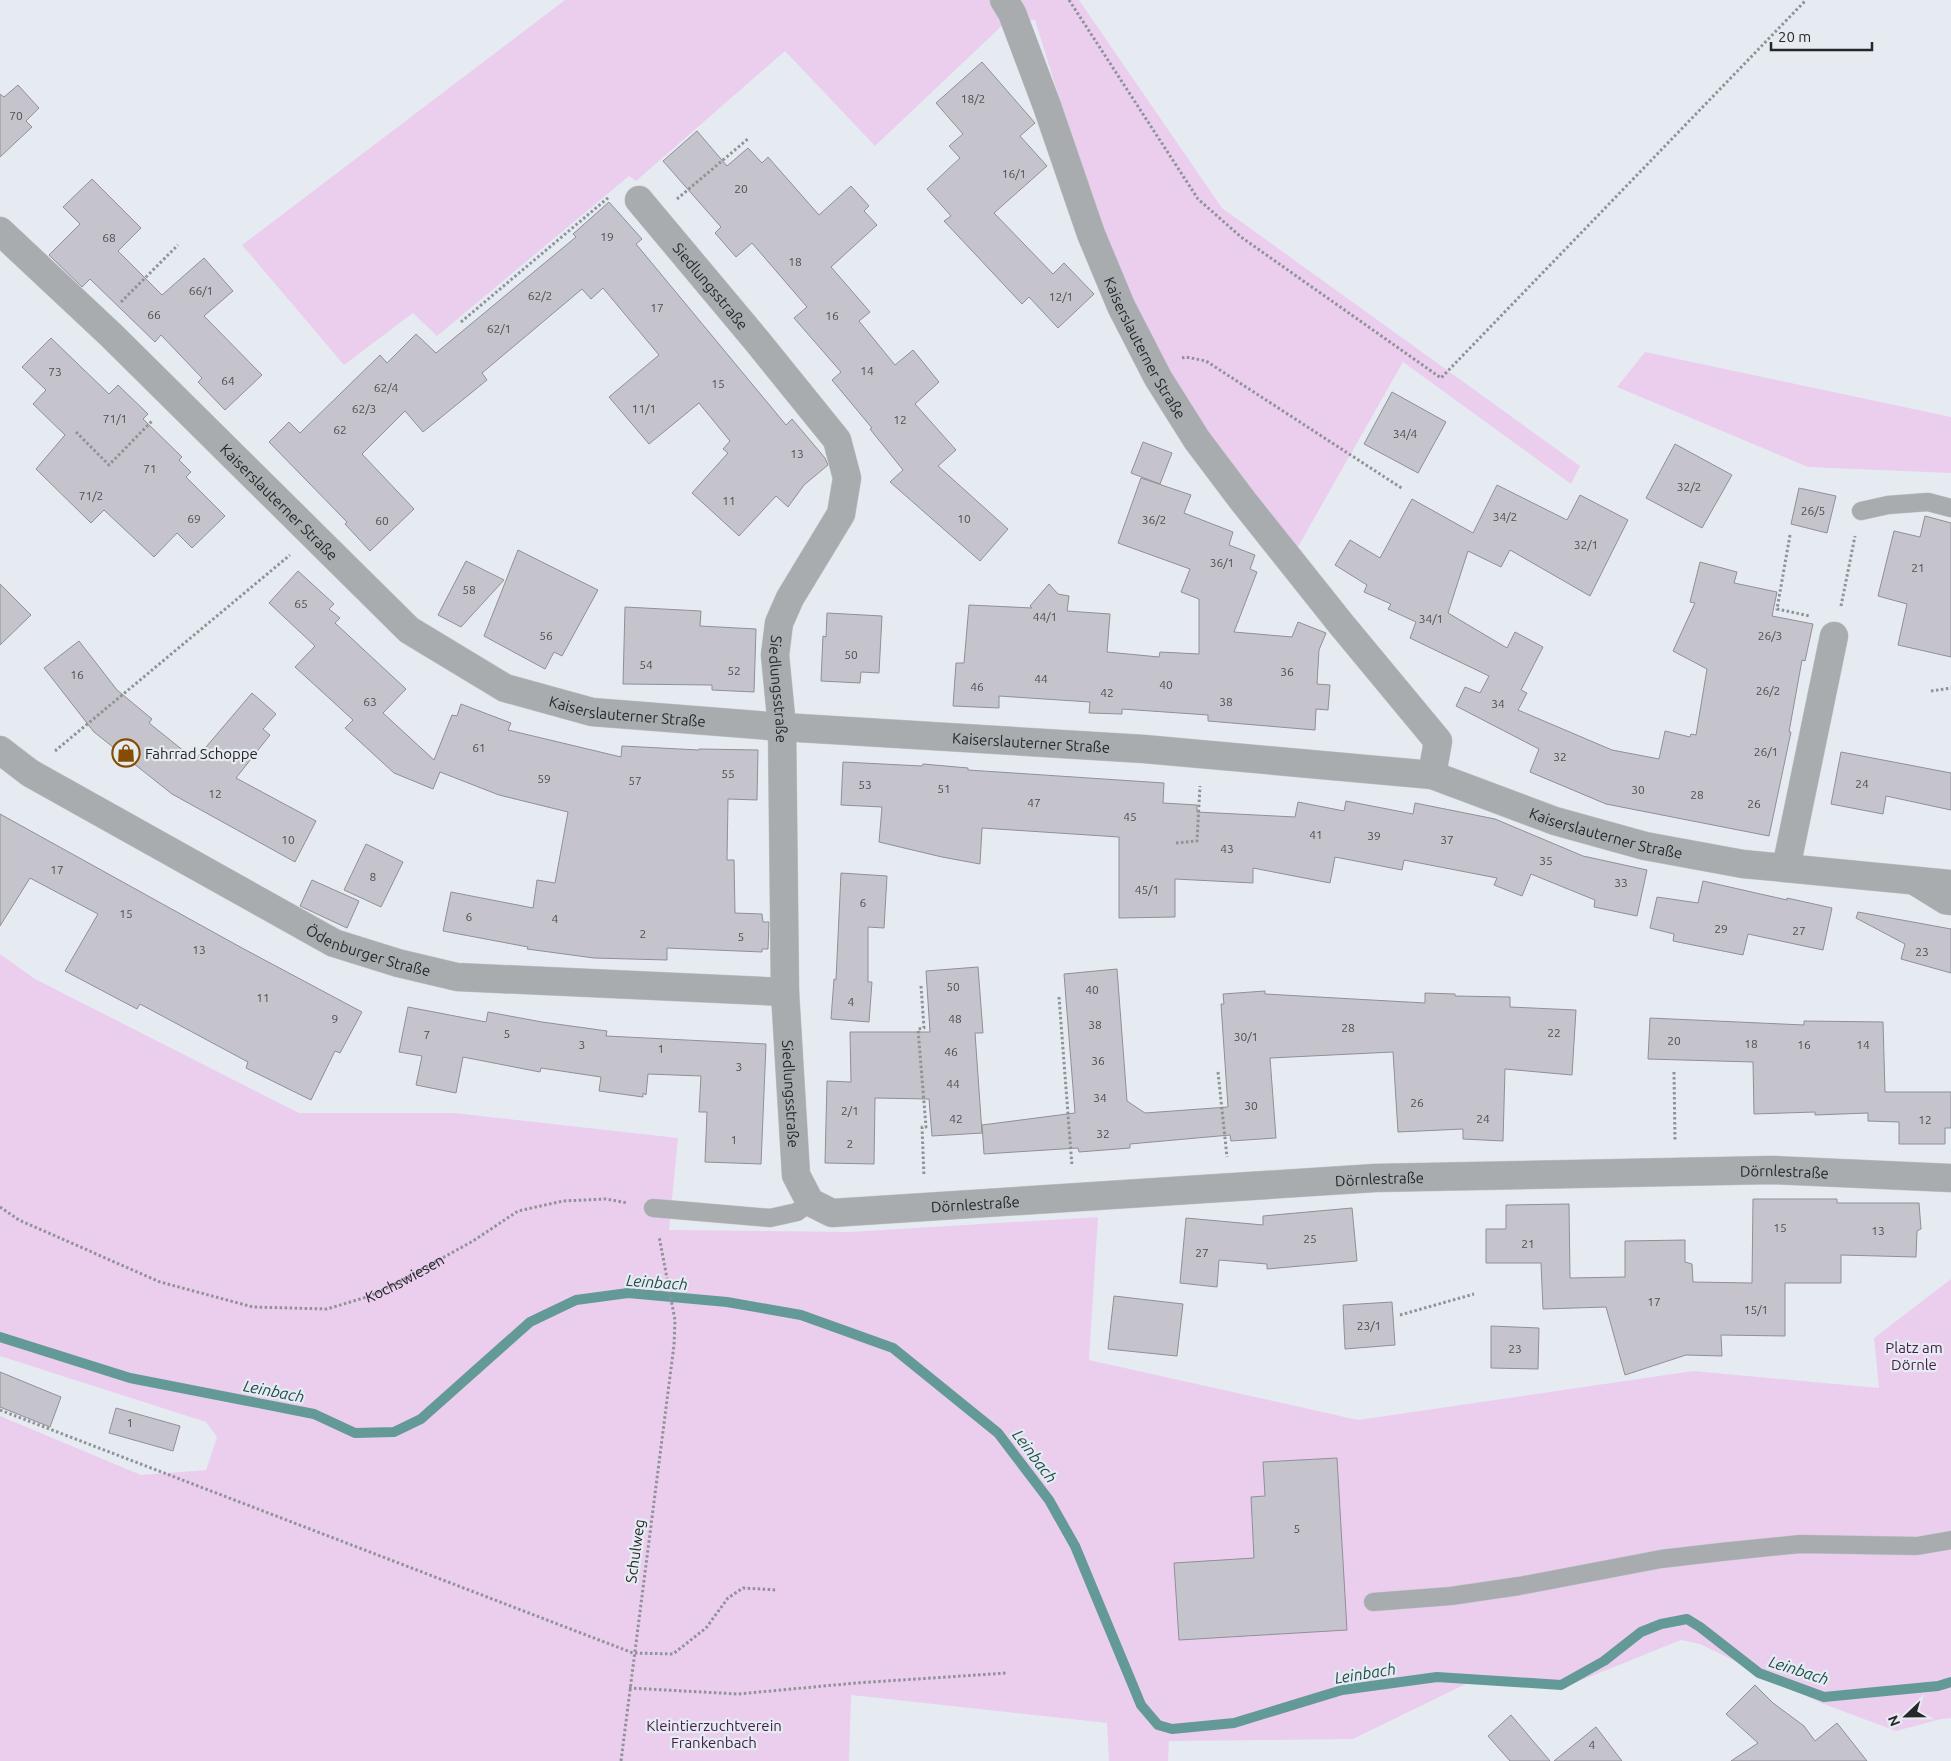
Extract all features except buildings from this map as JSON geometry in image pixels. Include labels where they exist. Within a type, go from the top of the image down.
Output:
[{"type":"street","name":"Kaiserslauterner Straße","points":[[1004,0],[1012,13],[1091,234],[1121,306],[1152,366],[1197,440],[1243,501],[1341,624],[1438,741],[1432,775]]},
{"type":"street","name":"Siedlungsstraße","points":[[646,209],[751,333],[837,440],[847,478],[841,514],[790,598],[779,623],[775,655],[782,727],[785,992],[796,1175],[810,1202]]},
{"type":"street","name":"Kaiserslauterner Straße","points":[[0,231],[175,398],[409,630],[505,688],[592,712],[782,727],[1144,748],[1432,775],[1555,821],[1645,846],[1743,864],[1951,884]]},
{"type":"street","points":[[1786,868],[1836,629]]},
{"type":"street","name":"Ödenburger Straße","points":[[0,750],[30,773],[334,943],[398,963],[457,976],[785,992]]},
{"type":"street","name":"Dörnlestraße","points":[[810,1202],[832,1213],[1375,1178],[1772,1170],[1951,1178]]},
{"type":"lane","points":[[1860,511],[1888,505],[1928,502],[1951,508]]},
{"type":"lane","points":[[1906,881],[1944,905],[1951,906]]},
{"type":"lane","points":[[653,1208],[770,1218],[797,1212],[810,1202]]},
{"type":"lane","points":[[1373,1602],[1470,1593],[1519,1586],[1661,1559],[1721,1552],[1800,1544],[1917,1546],[1951,1540]]},
{"type":"path","points":[[1069,0],[1198,199],[1241,237],[1442,378],[1806,0]]},
{"type":"path","points":[[461,322],[610,196],[646,209],[749,138]]},
{"type":"path","points":[[99,324],[178,245]]},
{"type":"path","points":[[1152,366],[1186,357],[1206,361],[1403,488]]},
{"type":"path","points":[[76,432],[109,465],[175,398]]},
{"type":"path","points":[[1790,535],[1777,609],[1836,629],[1860,511]]},
{"type":"path","points":[[79,730],[314,535]]},
{"type":"path","points":[[1931,691],[1951,688]]},
{"type":"path","points":[[1176,843],[1197,841],[1202,754]]},
{"type":"path","points":[[921,986],[924,1028],[918,1028],[926,1127],[922,1127],[926,1206]]},
{"type":"path","points":[[1059,997],[1074,1197]]},
{"type":"path","points":[[1218,1072],[1230,1187]]},
{"type":"path","points":[[1674,1072],[1676,1172]]},
{"type":"path","name":"Kochswiesen","points":[[0,1207],[19,1220],[160,1282],[253,1307],[327,1309],[370,1296],[399,1282],[473,1241],[518,1211],[563,1201],[606,1199],[653,1208]]},
{"type":"path","name":"Schulweg","points":[[621,1761],[633,1653],[674,1345],[675,1320],[666,1267]]},
{"type":"path","points":[[1400,1315],[1474,1294]]},
{"type":"path","points":[[0,1410],[633,1653],[673,1654],[706,1628],[728,1598],[743,1588],[777,1590]]},
{"type":"path","points":[[629,1688],[738,1694],[856,1683],[1007,1673]]},
{"type":"green space","points":[[565,0],[1079,0],[1222,208],[1580,466],[1571,484],[1403,362],[1295,552],[1191,414],[1108,256],[1035,20],[1007,21],[875,146],[785,51],[636,181],[629,176],[437,336],[413,313],[344,365],[242,245]]},
{"type":"green space","points":[[1645,352],[1951,417],[1951,473],[1808,467],[1617,387]]},
{"type":"green space","points":[[0,954],[35,979],[299,1113],[454,1113],[678,1138],[669,1230],[850,1232],[1098,1217],[1089,1360],[1358,1420],[1693,1371],[1879,1388],[1874,1338],[1951,1279],[1951,1718],[1896,1731],[1821,1703],[1700,1644],[1681,1640],[1562,1688],[1474,1680],[1353,1739],[1169,1741],[1168,1761],[1109,1761],[1107,1723],[851,1695],[849,1761],[0,1761],[0,1416],[141,1475],[206,1470],[217,1437],[206,1422],[0,1356]]},
{"type":"waterway","name":"Leinbach","points":[[0,1337],[130,1378],[314,1414],[355,1433],[394,1432],[421,1419],[530,1322],[576,1300],[628,1293],[727,1302],[801,1315],[893,1348],[998,1433],[1049,1500],[1075,1546],[1141,1705],[1158,1725],[1172,1729],[1234,1723],[1342,1690],[1437,1677],[1561,1685],[1604,1661],[1641,1632],[1661,1624],[1687,1619],[1759,1673],[1824,1697],[1938,1686],[1951,1682]]},
{"type":"place","name":"Fahrrad Schoppe","points":[[126,753]]},
{"type":"park label","name":"Platz am Dörnle","points":[[1914,1356]]},
{"type":"park label","name":"Kleintierzuchtverein Frankenbach","points":[[714,1734]]}]
